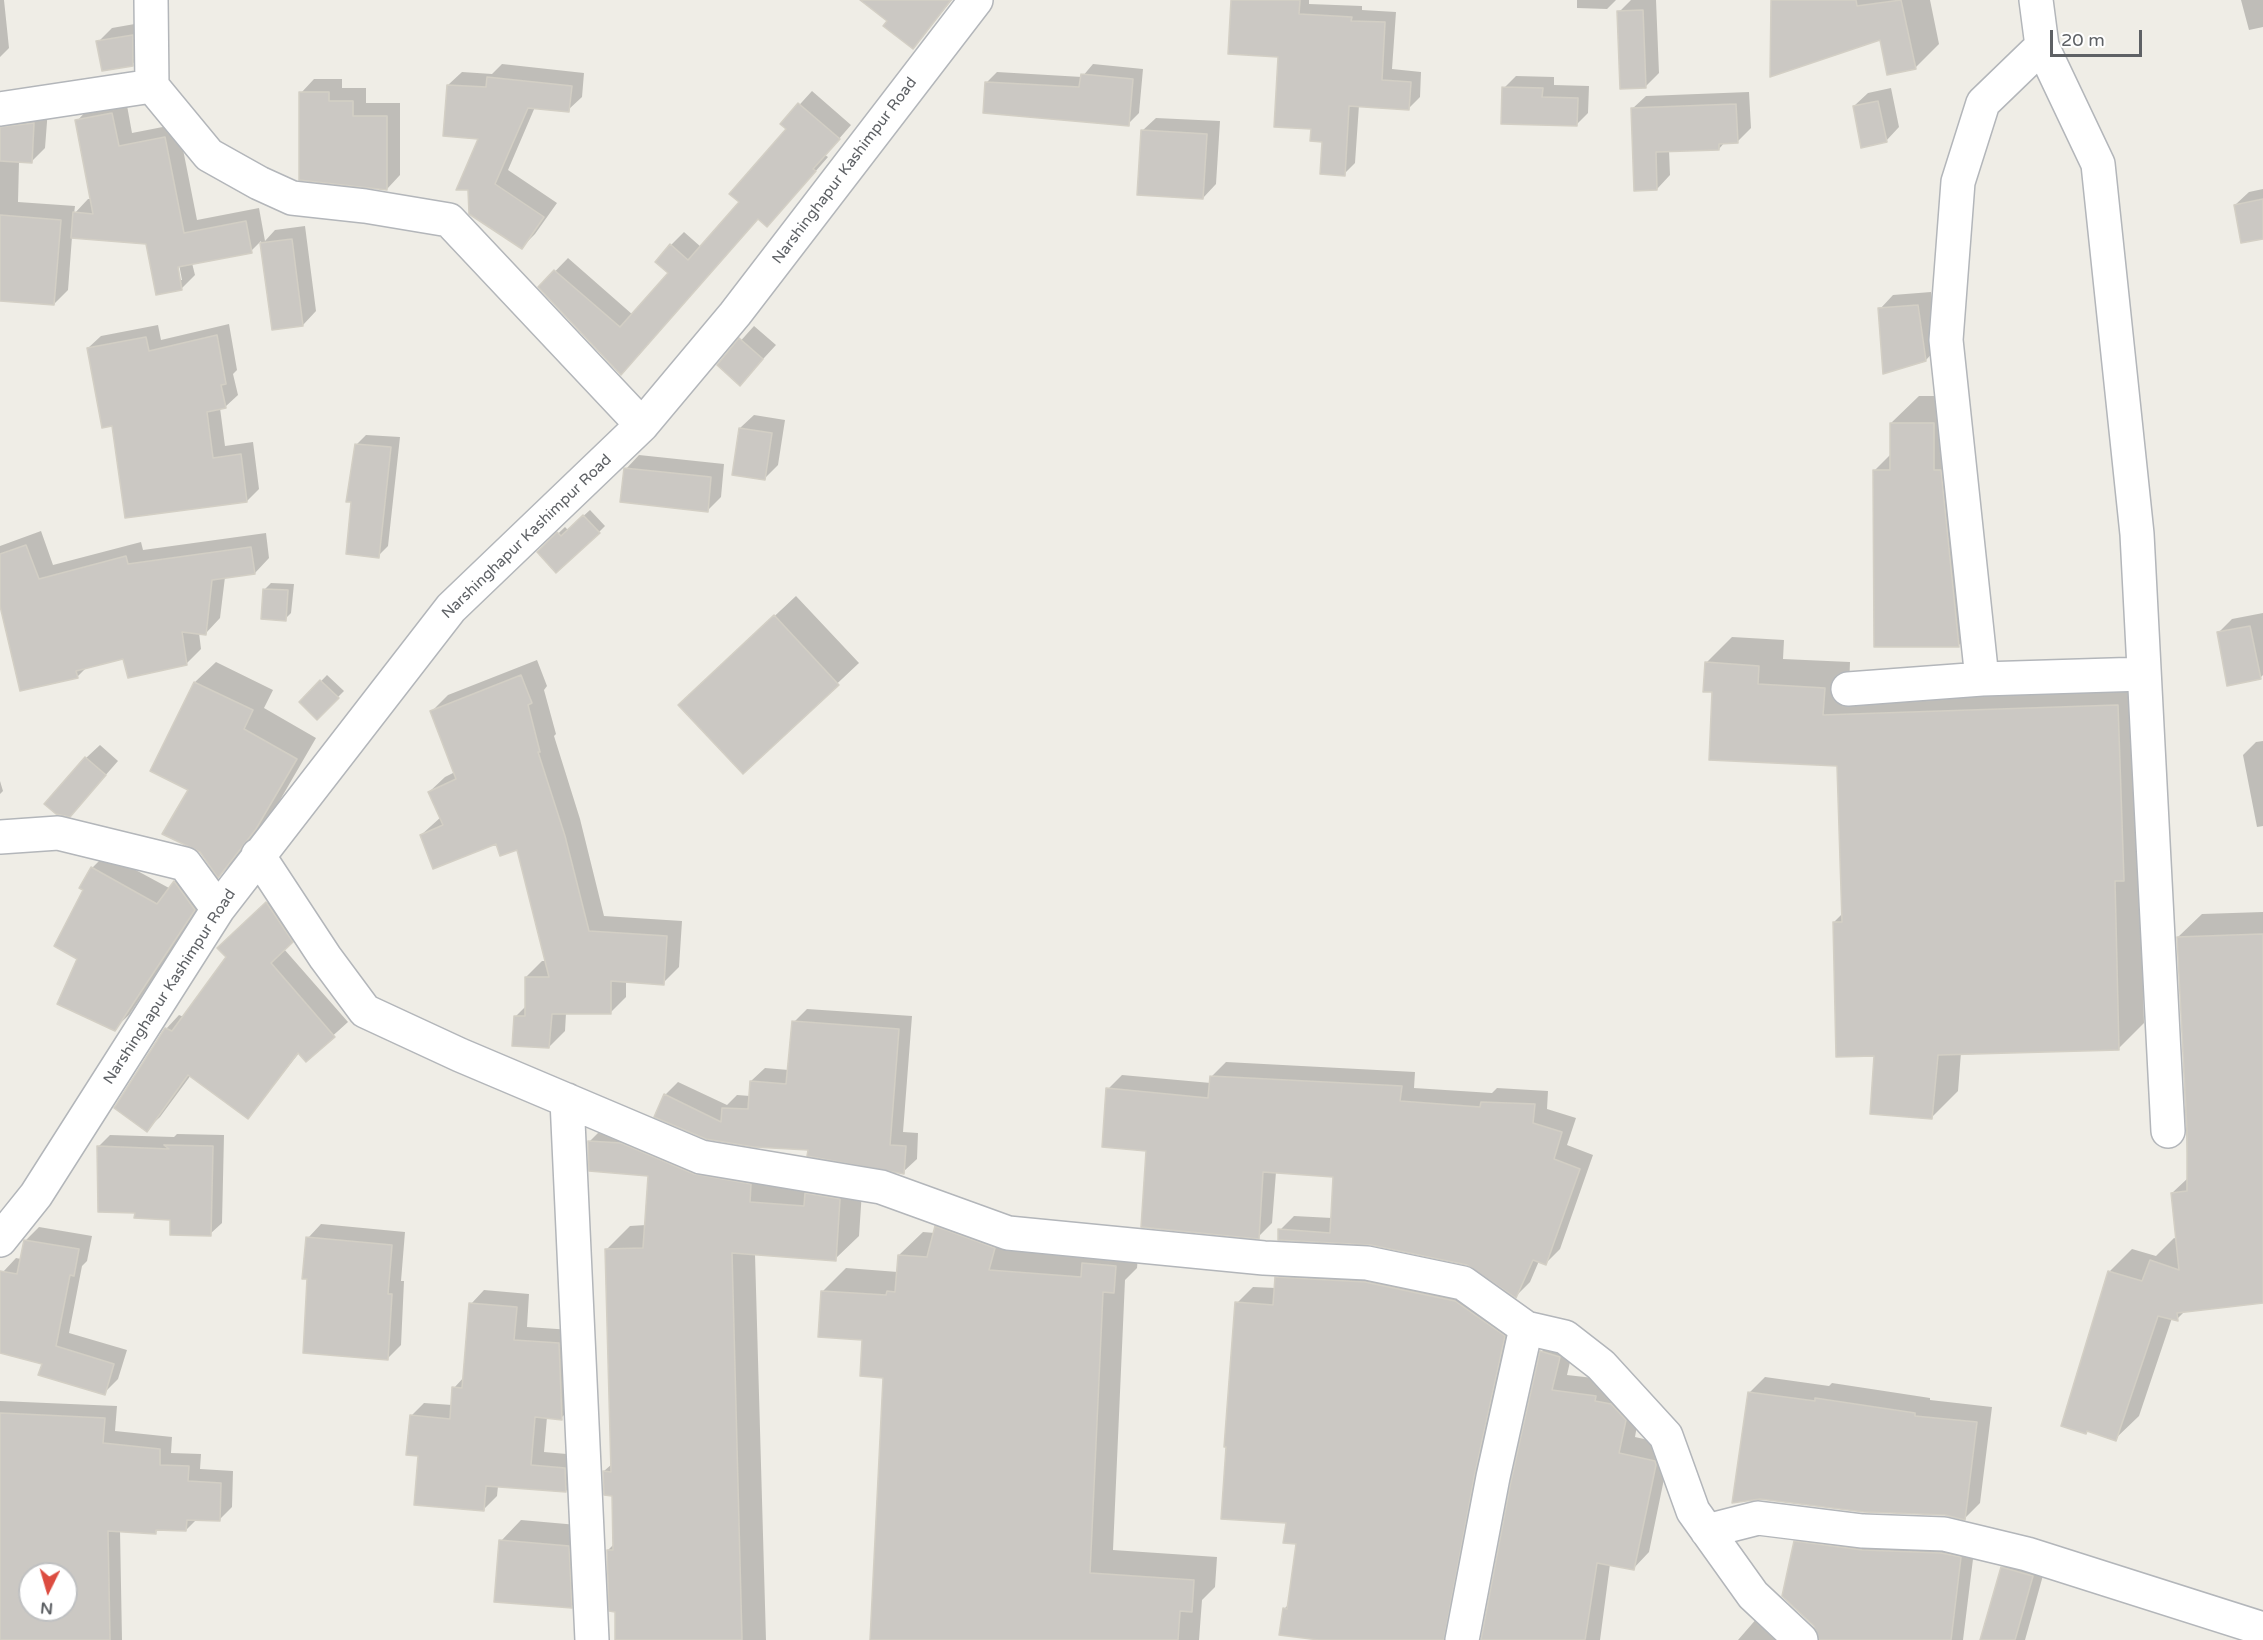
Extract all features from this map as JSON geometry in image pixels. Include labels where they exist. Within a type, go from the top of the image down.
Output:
[{"type":"street","points":[[151,0],[152,86],[210,155],[292,198],[365,206],[449,220],[642,425]]},
{"type":"street","name":"Narshinghapur Kashimpur Road","points":[[0,1240],[36,1195],[218,909],[451,608],[642,425],[735,314],[976,0]]},
{"type":"street","points":[[2036,0],[2042,46],[2098,164],[2137,534],[2168,1131]]},
{"type":"street","points":[[1982,679],[1946,340],[1958,182],[1983,103],[2042,46]]},
{"type":"street","points":[[0,109],[152,86]]},
{"type":"street","points":[[1848,689],[1982,679],[2144,674]]},
{"type":"street","points":[[0,837],[58,833],[185,864],[218,909]]},
{"type":"street","points":[[258,855],[365,1011],[460,1055],[701,1157],[881,1186],[1008,1233],[1264,1258],[1367,1263],[1463,1283],[1526,1328],[1565,1337],[1601,1365],[1666,1436],[1693,1511],[1707,1531],[1753,1594],[1801,1640]]},
{"type":"street","points":[[567,1100],[592,1640]]},
{"type":"street","points":[[1462,1640],[1493,1477],[1526,1328]]},
{"type":"street","points":[[1707,1531],[1758,1518],[1863,1531],[1944,1534],[2027,1554],[2263,1629]]},
{"type":"building","points":[[860,0],[951,0],[913,49],[883,26],[887,21]]},
{"type":"building","points":[[1231,0],[1300,0],[1299,14],[1352,17],[1351,21],[1385,22],[1382,80],[1411,82],[1409,110],[1349,106],[1345,176],[1320,174],[1322,142],[1310,141],[1311,129],[1274,127],[1278,57],[1228,54]]},
{"type":"building","points":[[1771,0],[1856,0],[1857,6],[1901,0],[1916,69],[1887,75],[1880,40],[1770,77]]},
{"type":"building","points":[[1643,10],[1646,88],[1620,89],[1617,11]]},
{"type":"building","points":[[133,35],[133,66],[102,71],[96,41]]},
{"type":"building","points":[[1081,74],[1133,79],[1129,126],[983,113],[985,82],[1079,87]]},
{"type":"building","points":[[487,77],[572,86],[569,112],[528,108],[495,184],[544,217],[522,249],[469,214],[468,190],[456,190],[478,139],[443,136],[447,85],[486,87]]},
{"type":"building","points":[[1502,87],[1543,88],[1542,97],[1578,98],[1577,126],[1501,124]]},
{"type":"building","points":[[299,92],[329,92],[329,101],[353,101],[353,116],[387,116],[387,190],[299,180]]},
{"type":"building","points":[[1878,101],[1887,142],[1861,148],[1853,106]]},
{"type":"building","points":[[798,103],[840,139],[813,169],[816,171],[767,227],[758,219],[621,375],[538,287],[554,270],[620,327],[668,273],[655,262],[670,244],[688,260],[739,202],[729,194],[786,129],[780,124]]},
{"type":"building","points":[[1736,104],[1738,143],[1719,144],[1719,150],[1656,152],[1657,190],[1634,191],[1631,108]]},
{"type":"building","points":[[112,113],[119,146],[165,137],[184,233],[246,221],[252,253],[178,267],[182,290],[156,295],[146,244],[71,238],[73,212],[93,214],[75,120]]},
{"type":"building","points":[[34,123],[32,163],[0,161],[0,127]]},
{"type":"building","points":[[1141,130],[1207,134],[1203,199],[1137,195]]},
{"type":"building","points":[[2263,199],[2263,239],[2241,243],[2234,205]]},
{"type":"building","points":[[0,215],[61,220],[54,305],[0,301]]},
{"type":"building","points":[[292,239],[303,326],[272,330],[260,243]]},
{"type":"building","points":[[1918,305],[1926,361],[1883,374],[1878,308]]},
{"type":"building","points":[[217,335],[226,384],[221,385],[226,408],[207,412],[213,458],[241,454],[247,502],[125,518],[112,426],[102,428],[87,348],[146,337],[149,351]]},
{"type":"building","points":[[739,338],[763,359],[740,386],[717,365]]},
{"type":"building","points":[[1890,423],[1934,423],[1934,470],[1941,470],[1959,647],[1874,647],[1873,470],[1890,470]]},
{"type":"building","points":[[739,428],[772,433],[765,480],[732,475]]},
{"type":"building","points":[[355,444],[391,447],[379,558],[346,554],[351,502],[346,502]]},
{"type":"building","points":[[624,468],[711,477],[708,512],[620,502]]},
{"type":"building","points":[[583,515],[600,533],[556,573],[537,552],[557,532],[561,536]]},
{"type":"building","points":[[26,545],[39,579],[126,556],[128,564],[251,547],[255,574],[212,580],[206,635],[182,632],[187,665],[128,678],[123,659],[76,671],[78,678],[20,691],[0,606],[0,554]]},
{"type":"building","points":[[263,589],[288,590],[286,621],[261,619]]},
{"type":"building","points":[[774,615],[839,685],[743,774],[678,705]]},
{"type":"building","points":[[2250,626],[2261,679],[2227,686],[2217,632]]},
{"type":"building","points":[[1705,662],[1759,666],[1758,684],[1825,688],[1823,715],[2118,705],[2124,881],[2115,881],[2119,1050],[1938,1055],[1932,1119],[1870,1114],[1874,1056],[1836,1057],[1833,922],[1842,922],[1837,766],[1709,760],[1712,692],[1703,692]]},
{"type":"building","points":[[521,675],[532,703],[528,705],[540,752],[538,752],[565,836],[589,931],[667,936],[664,985],[611,981],[611,1014],[552,1014],[549,1048],[512,1046],[514,1016],[525,1016],[525,977],[549,977],[517,850],[500,856],[496,844],[433,869],[420,835],[443,825],[428,792],[456,779],[430,711]]},
{"type":"building","points":[[320,680],[339,698],[317,720],[299,702]]},
{"type":"building","points":[[194,682],[253,710],[244,729],[297,759],[256,829],[218,878],[200,852],[162,834],[188,790],[150,771]]},
{"type":"building","points":[[85,757],[106,775],[70,817],[56,814],[44,804]]},
{"type":"building","points":[[91,867],[157,904],[174,881],[195,910],[115,1031],[57,1004],[77,959],[54,946],[83,890],[79,888]]},
{"type":"building","points":[[266,902],[293,942],[271,963],[335,1037],[306,1062],[298,1053],[248,1119],[188,1075],[147,1132],[114,1108],[165,1028],[172,1031],[226,957],[217,948]]},
{"type":"building","points":[[2263,934],[2263,1303],[2177,1313],[2178,1321],[2158,1316],[2116,1441],[2087,1431],[2086,1434],[2061,1426],[2108,1271],[2142,1281],[2150,1260],[2179,1270],[2171,1193],[2187,1191],[2187,1130],[2177,937]]},
{"type":"building","points":[[792,1021],[899,1029],[890,1145],[906,1146],[904,1174],[807,1156],[808,1150],[754,1147],[706,1139],[654,1117],[664,1094],[721,1122],[722,1108],[748,1109],[750,1081],[786,1084]]},
{"type":"building","points":[[1210,1076],[1402,1086],[1400,1101],[1480,1107],[1481,1102],[1535,1104],[1533,1123],[1562,1132],[1554,1159],[1580,1169],[1546,1265],[1533,1260],[1516,1298],[1467,1265],[1371,1245],[1278,1240],[1278,1229],[1330,1233],[1333,1177],[1263,1172],[1259,1239],[1141,1227],[1146,1151],[1102,1147],[1106,1088],[1208,1098]]},
{"type":"building","points":[[588,1141],[621,1143],[694,1174],[751,1184],[750,1202],[804,1206],[805,1193],[840,1199],[836,1261],[732,1253],[742,1640],[615,1640],[615,1612],[609,1611],[607,1550],[613,1550],[612,1496],[604,1495],[603,1471],[611,1472],[605,1249],[643,1248],[648,1176],[589,1171]]},
{"type":"building","points":[[164,1145],[213,1146],[211,1236],[170,1235],[170,1220],[134,1218],[135,1213],[98,1212],[97,1146],[169,1149]]},
{"type":"building","points":[[935,1226],[995,1248],[989,1270],[1081,1277],[1082,1263],[1116,1266],[1114,1293],[1103,1292],[1090,1573],[1194,1580],[1192,1612],[1180,1611],[1178,1640],[870,1640],[883,1378],[860,1376],[862,1340],[818,1337],[821,1291],[886,1295],[887,1291],[895,1292],[898,1255],[927,1257]]},
{"type":"building","points":[[306,1237],[392,1245],[388,1294],[392,1294],[388,1360],[303,1353],[307,1279],[302,1279]]},
{"type":"building","points":[[24,1240],[79,1249],[74,1276],[70,1275],[56,1346],[114,1364],[105,1395],[38,1375],[42,1364],[0,1353],[0,1271],[17,1274]]},
{"type":"building","points":[[1275,1277],[1365,1282],[1455,1301],[1505,1336],[1475,1473],[1444,1640],[1319,1640],[1279,1635],[1283,1608],[1287,1609],[1296,1544],[1283,1543],[1286,1523],[1221,1519],[1235,1302],[1273,1305]]},
{"type":"building","points":[[469,1303],[517,1307],[514,1340],[559,1343],[562,1420],[535,1417],[531,1465],[565,1468],[566,1492],[486,1486],[484,1511],[414,1505],[418,1456],[406,1455],[410,1415],[450,1419],[452,1387],[462,1388]]},
{"type":"building","points":[[1540,1351],[1560,1357],[1552,1390],[1596,1396],[1595,1401],[1611,1404],[1626,1420],[1619,1453],[1655,1461],[1656,1465],[1634,1570],[1597,1563],[1585,1640],[1481,1640],[1511,1481]]},
{"type":"building","points":[[1748,1392],[1815,1401],[1815,1398],[1915,1413],[1915,1416],[1977,1422],[1965,1520],[1945,1515],[1864,1512],[1760,1499],[1732,1503]]},
{"type":"building","points":[[0,1413],[105,1418],[103,1443],[160,1449],[160,1465],[189,1466],[188,1481],[221,1483],[220,1521],[187,1520],[186,1531],[156,1530],[156,1534],[108,1531],[110,1640],[0,1640]]},
{"type":"building","points":[[499,1540],[569,1546],[572,1608],[494,1602]]},
{"type":"building","points":[[1794,1541],[1862,1550],[1941,1553],[1961,1557],[1951,1640],[1819,1640],[1814,1626],[1782,1596]]},
{"type":"building","points":[[2001,1567],[2033,1576],[2015,1640],[1980,1640]]}]
